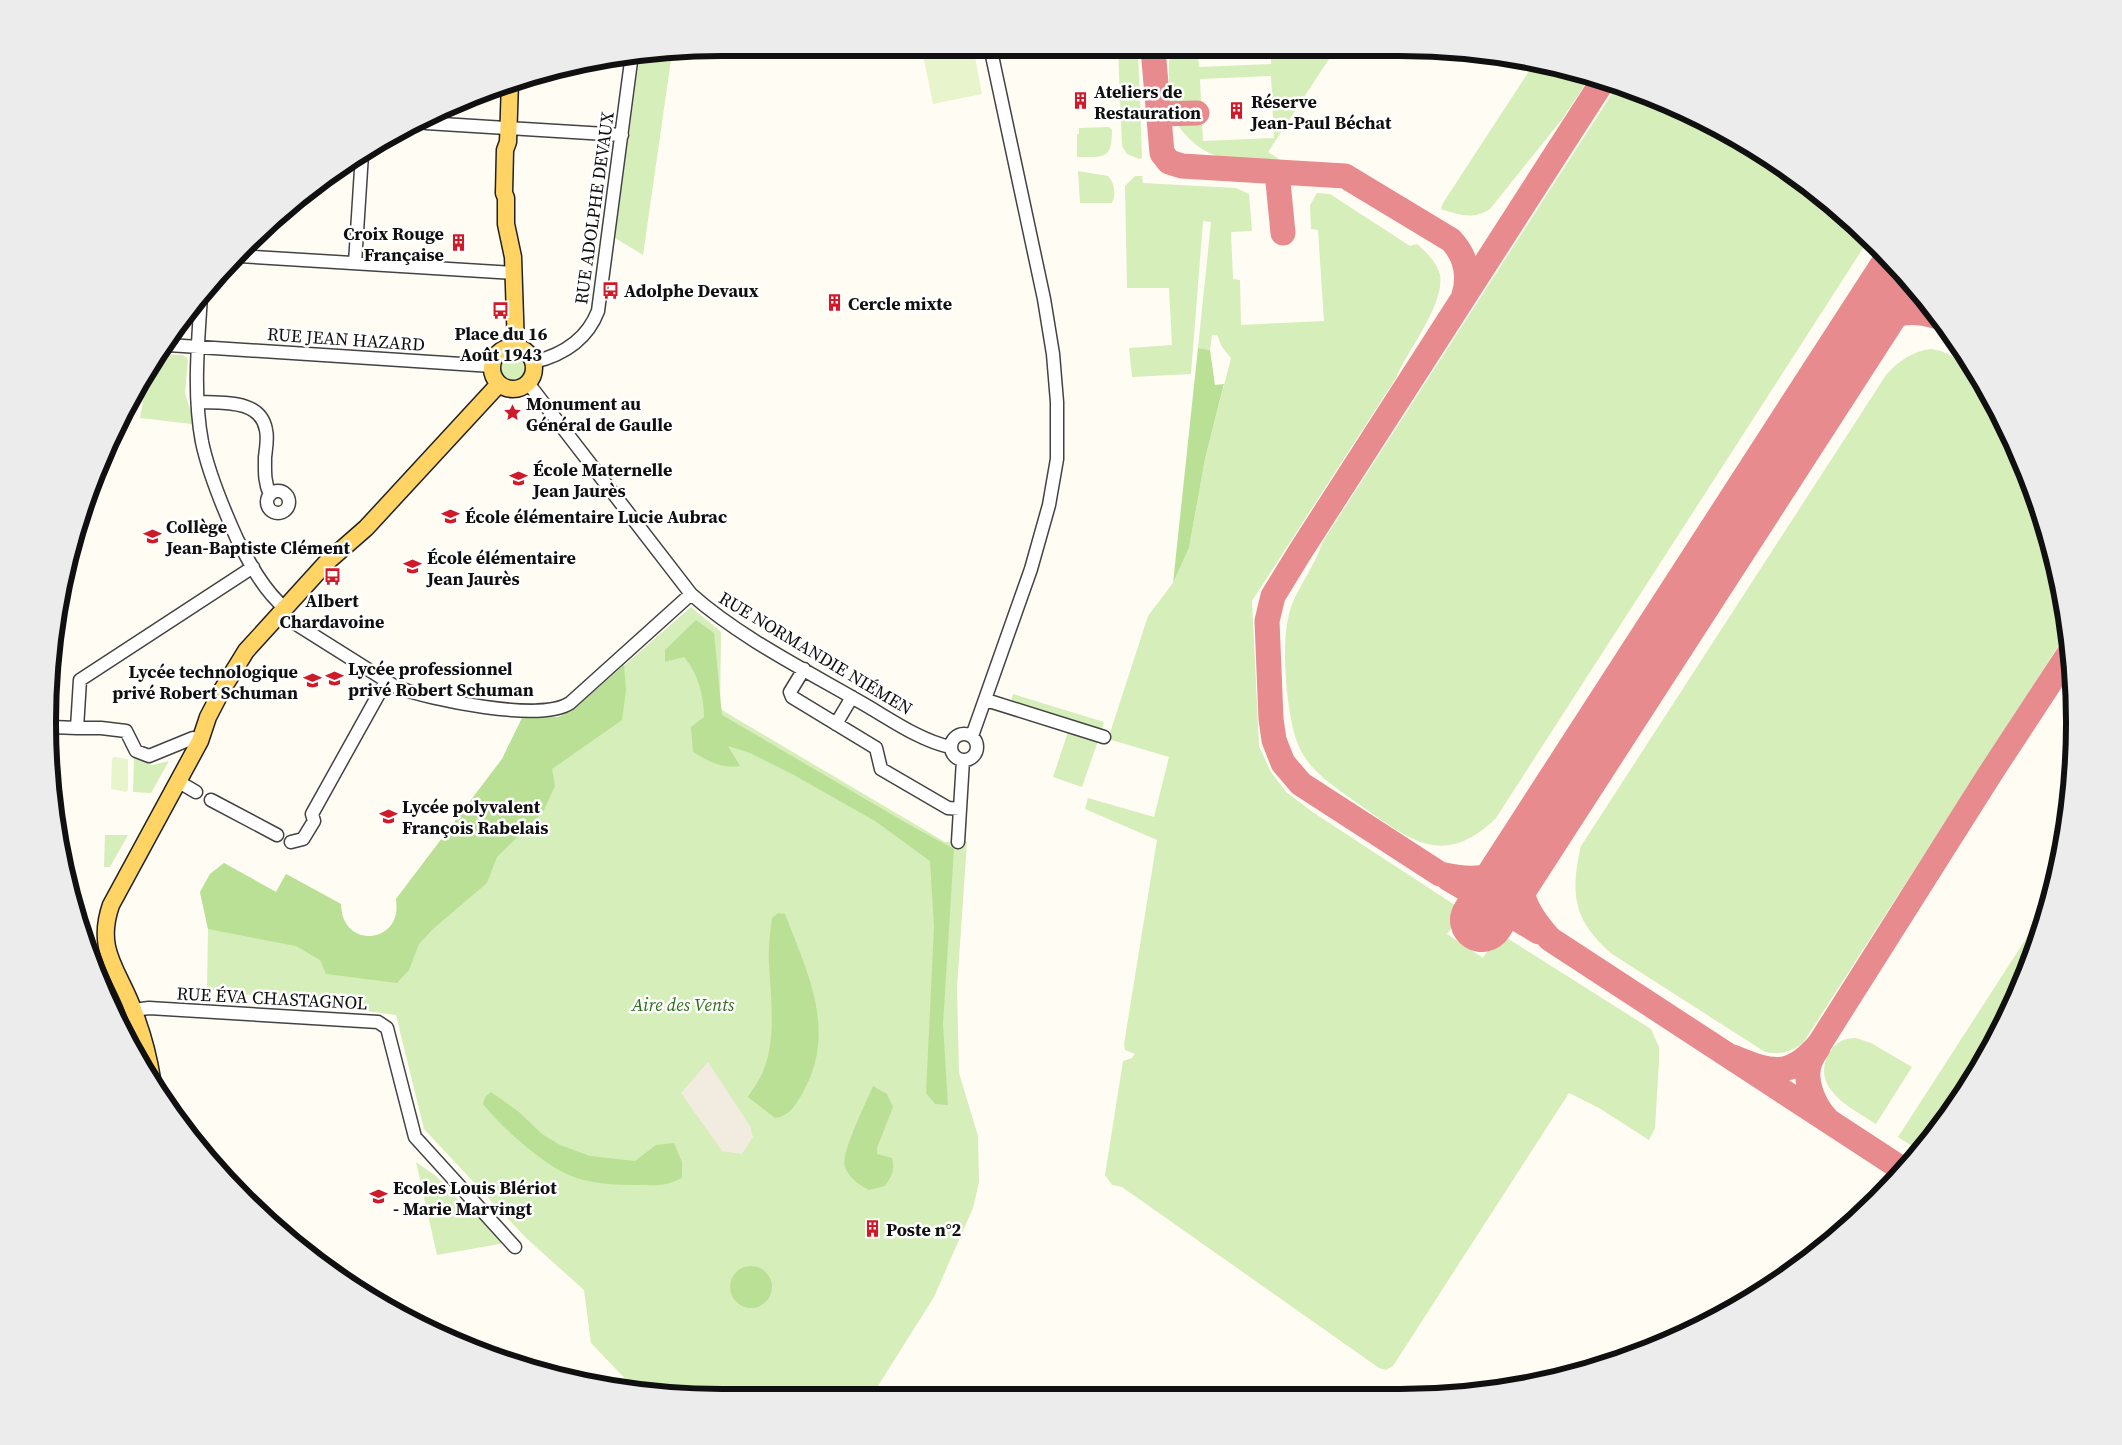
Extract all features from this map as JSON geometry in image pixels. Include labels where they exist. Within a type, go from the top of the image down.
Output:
[{"type":"main road","points":[[510,91],[508,135],[512,150],[512,184],[509,196],[506,198],[506,224],[513,257],[516,347]]},
{"type":"main road","points":[[516,347],[525,350],[534,362],[534,375],[528,383],[516,389],[506,388],[499,384],[494,377],[492,366],[498,353],[504,349],[516,347]]},
{"type":"main road","points":[[100,958],[98,947],[99,917],[110,890],[193,738],[208,717],[234,667],[326,563],[366,528],[499,384]]},
{"type":"main road","points":[[149,1060],[146,1046],[133,1010],[108,957],[105,935],[106,919],[111,906],[200,741],[208,717]]},
{"type":"main road","points":[[101,962],[126,1019]]},
{"type":"street","points":[[972,736],[960,734],[953,739],[950,747],[956,757],[963,760],[970,759],[976,752],[976,744],[972,736],[1043,531],[1057,459],[1057,402],[1053,354],[1044,299],[992,56]]},
{"type":"street","name":"RUE ADOLPHE DEVAUX","points":[[534,362],[564,352],[586,333],[595,319],[600,306],[631,63]]},
{"type":"street","points":[[432,123],[508,135],[622,136]]},
{"type":"street","points":[[355,263],[361,163]]},
{"type":"street","points":[[246,256],[514,273]]},
{"type":"street","points":[[200,309],[198,402],[202,440],[210,474],[230,523],[253,567],[282,611],[386,681],[409,692],[477,706],[516,709],[554,709],[564,707],[691,594]]},
{"type":"street","name":"RUE JEAN HAZARD","points":[[174,345],[492,366]]},
{"type":"street","name":"RUE NORMANDIE NIÉMEN","points":[[528,383],[691,594],[732,626],[804,669],[933,743],[950,747]]},
{"type":"street","points":[[198,402],[246,406],[256,411],[262,418],[266,431],[264,481],[270,495]]},
{"type":"street","points":[[77,728],[80,680],[253,567]]},
{"type":"street","points":[[804,669],[790,692],[792,697],[876,748],[881,769],[948,808],[960,809]]},
{"type":"street","points":[[291,842],[303,839],[314,821],[312,814],[386,681]]},
{"type":"street","points":[[836,724],[852,696]]},
{"type":"street","points":[[986,700],[1104,737]]},
{"type":"street","points":[[56,727],[126,731],[136,751],[149,756],[193,738]]},
{"type":"street","points":[[958,842],[963,760]]},
{"type":"street","points":[[179,782],[196,792]]},
{"type":"street","points":[[211,800],[277,835]]},
{"type":"street","name":"RUE ÉVA CHASTAGNOL","points":[[133,1010],[149,1008],[378,1022],[387,1028],[415,1136],[516,1247]]},
{"type":"green space","points":[[923,56],[975,56],[982,94],[933,104]]},
{"type":"green space","points":[[1118,56],[1138,56],[1142,158],[1139,159],[1127,154],[1122,146]]},
{"type":"green space","points":[[1198,56],[1199,67],[1271,64],[1271,56],[1331,56],[1268,152],[1282,161],[1272,162],[1221,157],[1204,150],[1187,137],[1179,127],[1181,123],[1202,121],[1203,141],[1274,138],[1271,76],[1200,79],[1201,101],[1192,101],[1192,106],[1174,107],[1169,102],[1169,60],[1176,57]]},
{"type":"green space","points":[[671,59],[643,255],[615,238],[639,62]]},
{"type":"green space","points":[[1530,69],[1586,83],[1563,118],[1490,209],[1478,214],[1460,215],[1441,209],[1443,203]]},
{"type":"green space","points":[[1613,92],[1694,125],[1733,146],[1805,194],[1865,245],[1496,818],[1477,834],[1459,843],[1443,846],[1426,844],[1394,829],[1323,778],[1311,765],[1299,746],[1290,716],[1288,701],[1285,654],[1286,629],[1294,599],[1322,543]]},
{"type":"green space","points":[[1109,127],[1112,130],[1112,140],[1105,155],[1077,157],[1077,134],[1079,134],[1079,128]]},
{"type":"green space","points":[[1078,171],[1108,176],[1114,189],[1112,203],[1080,203]]},
{"type":"green space","points":[[1135,176],[1142,176],[1143,183],[1236,188],[1249,194],[1252,231],[1231,232],[1233,279],[1240,280],[1241,325],[1324,321],[1318,230],[1311,229],[1310,205],[1317,193],[1330,194],[1410,246],[1417,244],[1434,262],[1440,275],[1440,287],[1437,300],[1424,327],[1396,378],[1252,601],[1259,746],[1271,772],[1286,792],[1314,813],[1464,911],[1447,934],[1483,958],[1499,933],[1651,1029],[1659,1047],[1655,1128],[1649,1140],[1599,1108],[1569,1093],[1393,1366],[1386,1370],[1379,1368],[1122,1187],[1112,1185],[1105,1175],[1123,1061],[1132,1058],[1135,1054],[1125,1050],[1124,1044],[1157,840],[1085,809],[1088,798],[1154,817],[1169,757],[1108,739],[1148,616],[1173,583],[1189,548],[1205,459],[1231,358],[1222,347],[1217,335],[1212,335],[1210,350],[1198,348],[1211,222],[1203,221],[1191,374],[1132,377],[1129,348],[1172,345],[1169,288],[1127,288],[1125,186]]},
{"type":"green space","points":[[1198,348],[1210,350],[1215,385],[1224,384],[1205,459],[1189,548],[1173,583]]},
{"type":"green space","points":[[1931,349],[1941,351],[1957,359],[1997,428],[2015,468],[2043,550],[2053,593],[2061,642],[1803,1043],[1785,1052],[1765,1052],[1612,954],[1599,942],[1582,918],[1578,905],[1576,878],[1581,846],[1886,375],[1896,365],[1918,352]]},
{"type":"green space","points":[[168,354],[183,355],[188,359],[185,393],[191,412],[192,424],[140,418],[145,391]]},
{"type":"green space","points":[[514,355],[523,359],[527,368],[523,377],[514,381],[505,377],[501,368],[505,359]]},
{"type":"green space","name":"Aire des Vents","points":[[691,607],[721,632],[720,709],[945,842],[967,842],[957,988],[959,1073],[978,1136],[979,1182],[973,1208],[934,1297],[876,1389],[722,1389],[628,1382],[591,1343],[584,1290],[526,1238],[424,1129],[396,1015],[207,989],[208,929],[200,892],[210,874],[224,863],[276,892],[286,874],[341,904],[344,919],[351,929],[361,935],[372,936],[382,933],[391,926],[396,914],[396,899],[502,759],[522,718],[558,717],[572,711]]},
{"type":"green space","points":[[696,620],[714,633],[722,715],[954,849],[943,1024],[948,1105],[935,1104],[926,1093],[934,927],[930,861],[875,821],[792,774],[750,753],[728,746],[740,766],[733,767],[715,764],[693,752],[691,727],[704,717],[699,685],[693,670],[684,657],[665,662],[665,650]]},
{"type":"green space","points":[[624,665],[626,690],[622,720],[552,769],[555,786],[543,812],[497,857],[487,883],[433,929],[419,944],[409,970],[397,983],[326,974],[320,960],[296,946],[208,929],[200,892],[210,874],[224,863],[276,892],[286,874],[341,904],[344,919],[351,929],[361,935],[372,936],[382,933],[391,926],[396,914],[396,899],[502,759],[522,718],[558,717],[572,711]]},
{"type":"green space","points":[[1013,694],[1104,722],[1101,731],[1010,704]]},
{"type":"green space","points":[[1069,729],[1099,738],[1082,787],[1053,777]]},
{"type":"green space","points":[[114,757],[128,759],[128,790],[126,792],[111,789],[112,759]]},
{"type":"green space","points":[[134,758],[152,765],[169,761],[151,793],[133,792]]},
{"type":"green space","points":[[105,835],[128,835],[110,867],[104,867]]},
{"type":"green space","points":[[778,913],[785,914],[810,981],[816,1003],[819,1026],[818,1048],[813,1071],[802,1094],[788,1113],[775,1118],[748,1097],[762,1074],[770,1048],[772,1006],[769,946],[772,918]]},
{"type":"green space","points":[[2029,934],[2030,937],[2015,977],[1997,1017],[1953,1093],[1913,1147],[1898,1137]]},
{"type":"green space","points":[[1856,1038],[1871,1043],[1912,1067],[1876,1124],[1836,1096],[1825,1076],[1825,1065],[1832,1049],[1841,1041]]},
{"type":"green space","points":[[873,1086],[887,1094],[893,1107],[877,1148],[877,1154],[892,1158],[893,1169],[885,1186],[869,1190],[852,1178],[845,1167],[845,1160],[850,1140]]},
{"type":"green space","points":[[491,1092],[519,1112],[542,1134],[560,1145],[590,1156],[635,1161],[656,1145],[674,1143],[682,1162],[682,1178],[660,1185],[629,1185],[594,1182],[569,1175],[535,1154],[511,1134],[491,1113],[483,1104],[485,1097]]},
{"type":"green space","points":[[416,1162],[436,1176],[475,1218],[481,1216],[505,1243],[437,1255]]},
{"type":"green space","points":[[747,1266],[755,1266],[766,1272],[772,1287],[766,1302],[755,1308],[747,1308],[736,1302],[730,1291],[730,1283],[736,1272]]},
{"type":"shaded area","points":[[708,1062],[750,1126],[753,1137],[742,1154],[722,1151],[681,1093]]},
{"type":"taxiway","points":[[1154,56],[1162,153],[1169,162],[1182,166],[1345,176],[1451,240],[1460,252],[1465,266],[1467,280],[1464,295]]},
{"type":"taxiway","points":[[1534,838],[1513,861],[1494,874],[1471,878],[1440,874],[1301,784],[1283,763],[1274,740],[1271,719],[1267,621],[1273,596],[1300,552],[1599,87]]},
{"type":"taxiway","points":[[1159,114],[1197,113]]},
{"type":"taxiway","points":[[1277,172],[1283,233]]},
{"type":"taxiway","points":[[1849,352],[1867,332],[1886,319],[1908,312],[1926,314]]},
{"type":"taxiway","points":[[1733,1057],[1759,1067],[1780,1070],[1799,1063],[1820,1043],[1990,774],[2063,663]]},
{"type":"taxiway","points":[[1531,845],[1522,872],[1521,884],[1523,895],[1533,917],[1550,939],[1897,1166]]},
{"type":"taxiway","points":[[1449,879],[1539,932]]},
{"type":"taxiway","points":[[1818,1048],[1810,1062],[1808,1077],[1811,1092],[1817,1106],[1826,1118]]},
{"type":"runway","points":[[1482,920],[1896,279]]},
{"type":"place","name":"Ateliers de Restauration","points":[[1080,101]]},
{"type":"place","name":"Réserve Jean-Paul Béchat","points":[[1237,111]]},
{"type":"place","name":"Croix Rouge Française","points":[[458,243]]},
{"type":"place","name":"Adolphe Devaux","points":[[610,290]]},
{"type":"place","name":"Cercle mixte","points":[[834,303]]},
{"type":"place","name":"Place du 16 Août 1943","points":[[501,310]]},
{"type":"place","name":"Monument au Général de Gaulle","points":[[512,413]]},
{"type":"place","name":"École Maternelle Jean Jaurès","points":[[519,479]]},
{"type":"place","name":"École élémentaire Lucie Aubrac","points":[[451,516]]},
{"type":"place","name":"Collège Jean-Baptiste Clément","points":[[152,536]]},
{"type":"place","name":"École élémentaire Jean Jaurès","points":[[413,567]]},
{"type":"place","name":"Albert Chardavoine","points":[[332,577]]},
{"type":"place","name":"Lycée professionnel privé Robert Schuman","points":[[334,678]]},
{"type":"place","name":"Lycée technologique privé Robert Schuman","points":[[312,681]]},
{"type":"place","name":"Lycée polyvalent François Rabelais","points":[[388,816]]},
{"type":"place","name":"Ecoles Louis Blériot - Marie Marvingt","points":[[379,1197]]},
{"type":"place","name":"Poste n°2","points":[[872,1229]]}]
